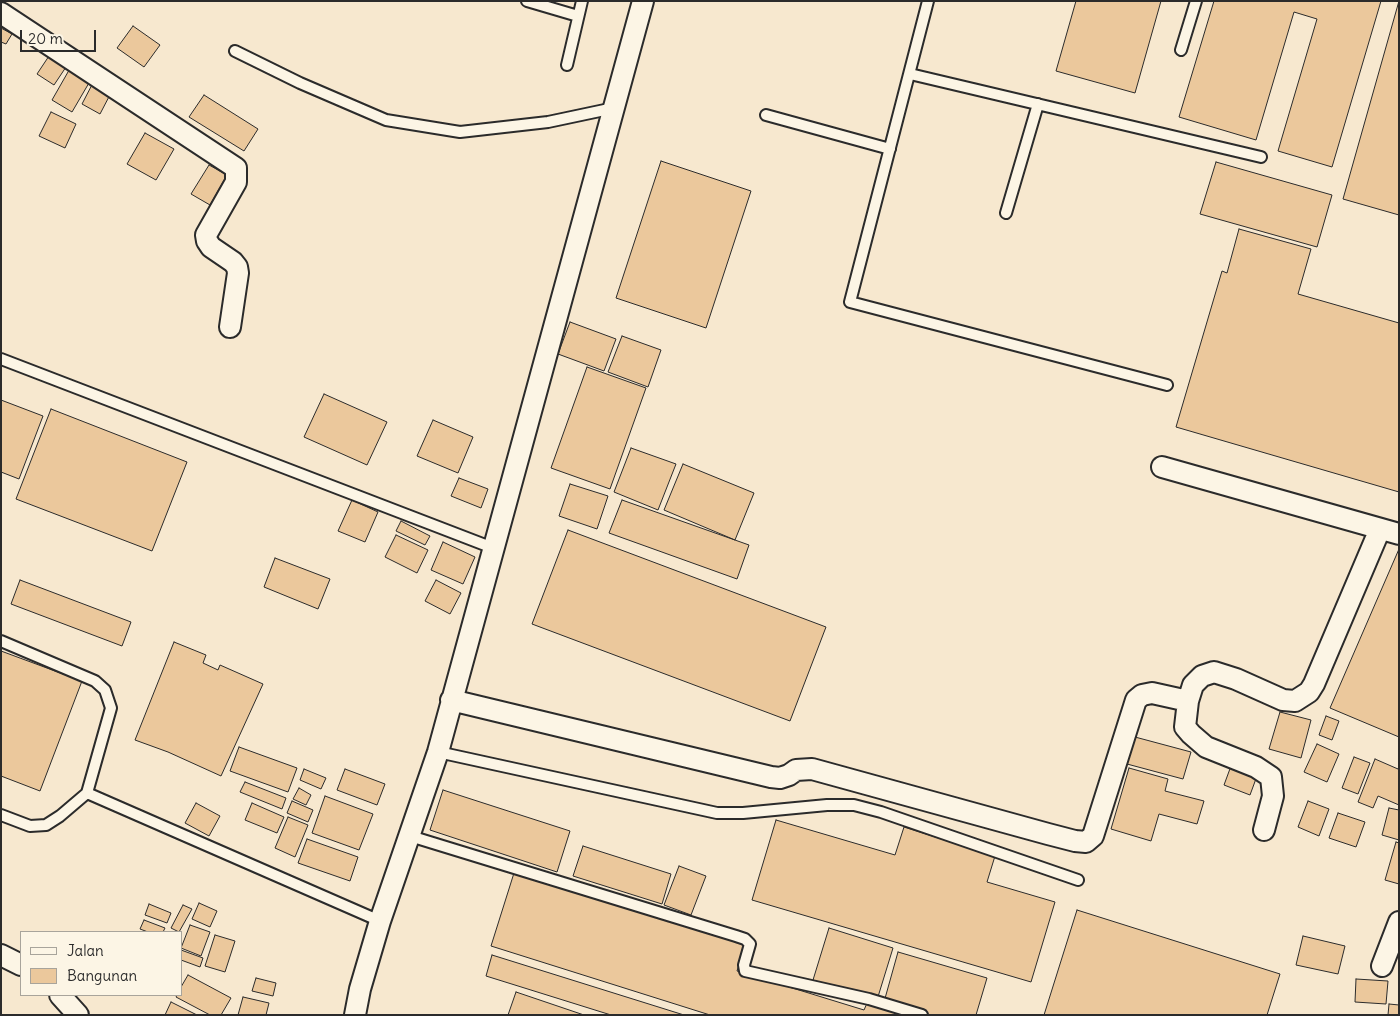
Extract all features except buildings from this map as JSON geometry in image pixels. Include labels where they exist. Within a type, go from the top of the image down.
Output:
[{"type":"street","points":[[355,1015],[360,990],[380,921],[438,752],[643,1]]},
{"type":"street","points":[[1,13],[236,168],[236,182],[206,235],[211,247],[233,262],[238,273],[230,327]]},
{"type":"street","points":[[1162,467],[1390,531],[1309,692],[1295,701],[1283,700],[1236,679],[1214,672],[1202,676],[1193,685],[1188,701],[1185,727],[1190,734],[1206,747],[1256,767],[1271,777],[1273,796],[1264,830]]},
{"type":"street","points":[[451,700],[771,778],[780,778],[796,770],[812,769],[1080,842],[1086,842],[1093,836],[1136,700],[1142,695],[1152,693],[1188,701]]},
{"type":"street","points":[[1382,966],[1399,922]]},
{"type":"street","points":[[1,955],[20,964]]},
{"type":"street","points":[[61,996],[78,1015]]},
{"type":"lane","points":[[527,1],[578,16]]},
{"type":"lane","points":[[566,65],[582,1]]},
{"type":"lane","points":[[928,1],[850,302],[1167,385]]},
{"type":"lane","points":[[1181,50],[1196,1]]},
{"type":"lane","points":[[235,51],[386,120],[460,132],[548,122],[614,108]]},
{"type":"lane","points":[[910,74],[1261,158]]},
{"type":"lane","points":[[1006,213],[1038,104]]},
{"type":"lane","points":[[766,115],[890,149]]},
{"type":"lane","points":[[1,359],[493,548]]},
{"type":"lane","points":[[1,641],[95,681],[105,690],[111,708],[87,793],[60,816],[46,825],[30,826],[1,815]]},
{"type":"lane","points":[[438,752],[717,812],[743,813],[827,805],[854,805],[881,812],[1078,880]]},
{"type":"lane","points":[[87,793],[380,921]]},
{"type":"lane","points":[[410,836],[745,939],[750,944],[744,965],[745,971],[869,999],[922,1015]]}]
